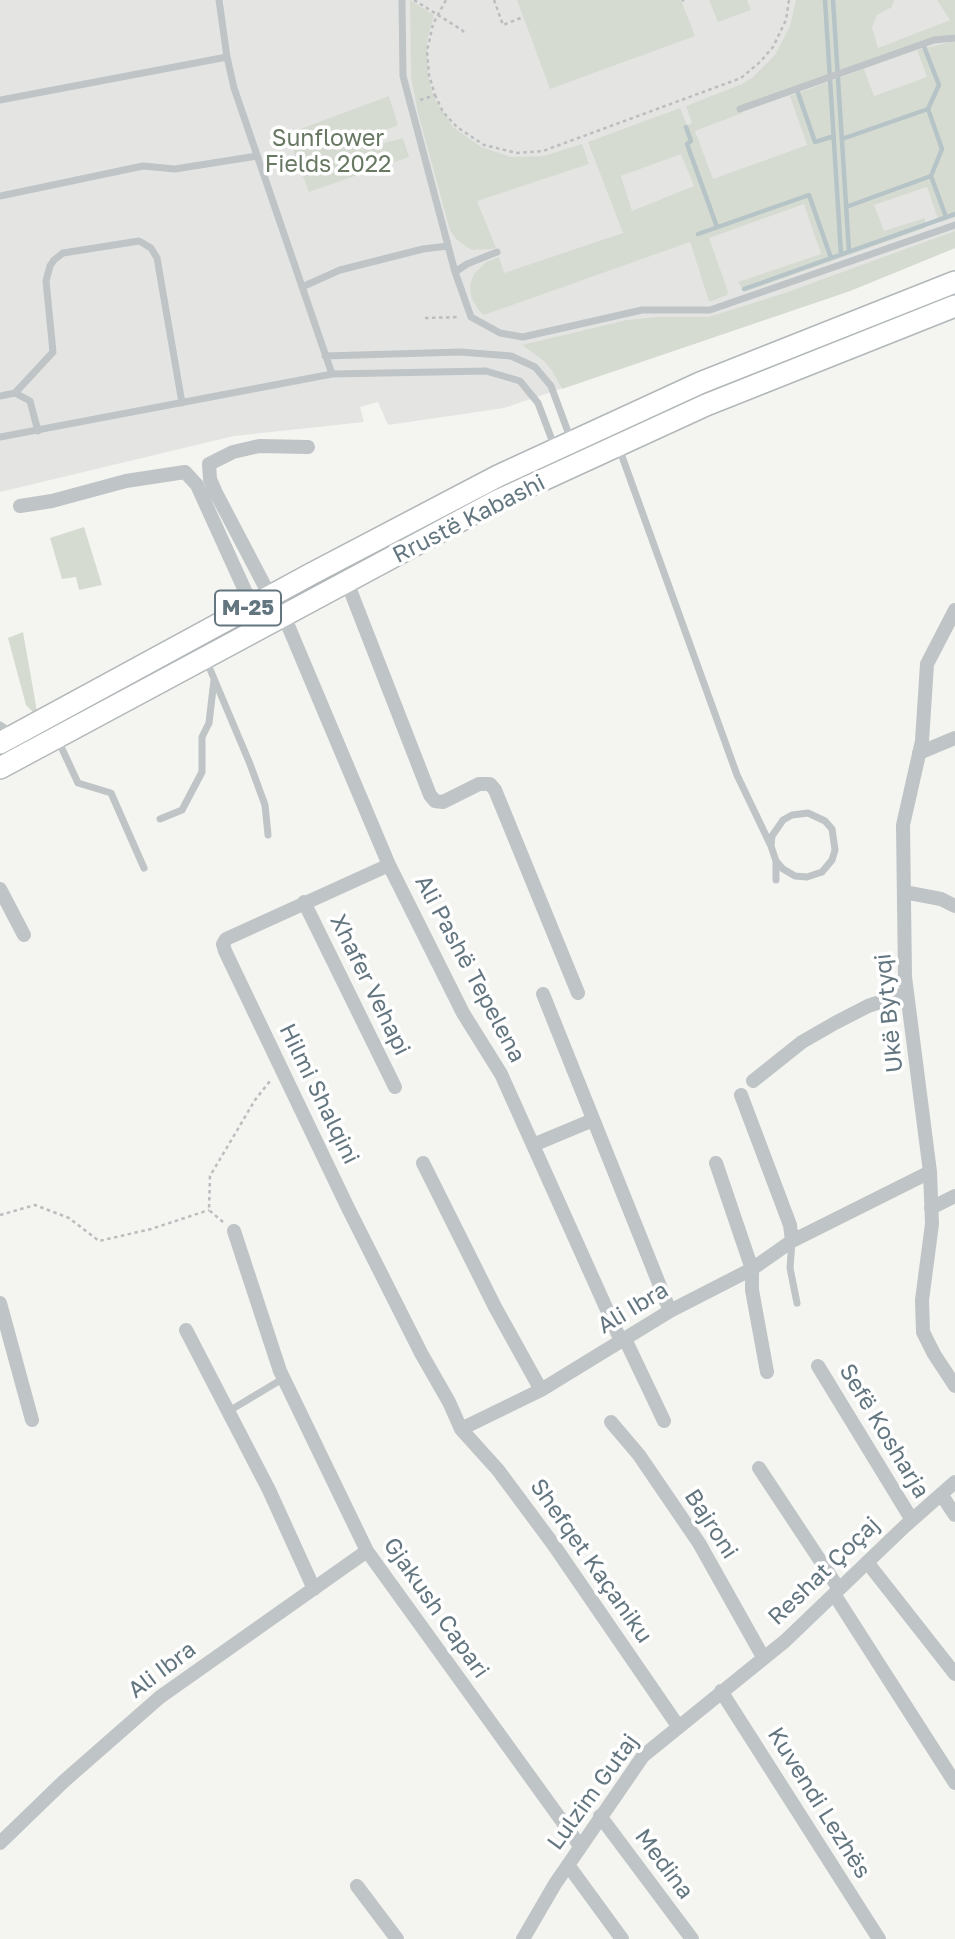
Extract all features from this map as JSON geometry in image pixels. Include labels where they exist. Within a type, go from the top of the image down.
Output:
[{"type":"main road","name":"Rrustë Kabashi","points":[[5,734],[498,476],[700,383],[955,282]]},
{"type":"main road","name":"Rrustë Kabashi","points":[[0,768],[57,737],[209,667],[284,616],[497,501],[706,405],[955,306]]},
{"type":"street","points":[[261,601],[213,486],[208,471],[209,464],[233,452],[259,446],[308,447]]},
{"type":"street","points":[[20,506],[52,501],[126,481],[185,472],[197,485],[261,601]]},
{"type":"street","points":[[347,582],[430,795],[435,801],[443,802],[480,784],[490,784],[495,790],[578,993]]},
{"type":"street","name":"Ukë Bytyqi","points":[[955,610],[949,630],[927,664],[922,741],[903,825],[907,993],[930,1172],[932,1224],[922,1300],[923,1332],[955,1386]]},
{"type":"street","name":"Ali Pashë Tepelena","points":[[284,616],[389,865],[463,1013],[500,1074],[568,1228],[664,1421]]},
{"type":"street","points":[[919,753],[955,738]]},
{"type":"street","name":"Hilmi Shalqini","points":[[389,865],[226,939],[223,944],[348,1208],[461,1429]]},
{"type":"street","points":[[0,889],[24,935]]},
{"type":"street","points":[[904,892],[941,899],[955,906]]},
{"type":"street","name":"Xhafer Vehapi","points":[[304,902],[395,1087]]},
{"type":"street","points":[[753,1082],[802,1042],[868,1006],[907,993]]},
{"type":"street","points":[[543,994],[670,1311]]},
{"type":"street","points":[[741,1095],[790,1226],[792,1241]]},
{"type":"street","points":[[533,1144],[593,1120]]},
{"type":"street","points":[[423,1163],[495,1307],[541,1390]]},
{"type":"street","points":[[716,1163],[752,1269],[752,1290],[767,1371]]},
{"type":"street","name":"Ali Ibra","points":[[461,1429],[541,1390],[670,1311],[752,1269],[792,1241],[930,1172]]},
{"type":"street","points":[[931,1208],[955,1196]]},
{"type":"street","name":"Gjakush Capari","points":[[234,1231],[284,1378],[367,1551],[580,1846]]},
{"type":"street","points":[[0,1303],[32,1420]]},
{"type":"street","points":[[186,1331],[269,1490],[314,1589]]},
{"type":"street","name":"Sefë Kosharja","points":[[818,1366],[912,1520]]},
{"type":"street","name":"Bajroni","points":[[611,1422],[639,1455],[699,1544],[763,1657]]},
{"type":"street","name":"Shefqet Kaçaniku","points":[[461,1429],[498,1470],[553,1544],[678,1726]]},
{"type":"street","points":[[759,1468],[955,1783]]},
{"type":"street","name":"Reshat Çoçaj","points":[[722,1691],[785,1641],[955,1482]]},
{"type":"street","points":[[941,1494],[955,1515]]},
{"type":"street","name":"Ali Ibra","points":[[0,1843],[63,1782],[160,1697],[367,1551]]},
{"type":"street","points":[[867,1562],[955,1674]]},
{"type":"street","name":"Lulzim Gutaj","points":[[523,1939],[533,1918],[580,1846],[643,1756],[722,1691]]},
{"type":"street","name":"Kuvendi Lezhës","points":[[722,1691],[879,1939]]},
{"type":"street","name":"Medina","points":[[600,1816],[692,1939]]},
{"type":"street","points":[[568,1865],[622,1939]]},
{"type":"street","points":[[357,1886],[397,1939]]},
{"type":"lane","points":[[219,0],[234,88],[332,374]]},
{"type":"lane","points":[[402,0],[403,76],[455,272],[471,317],[500,333],[523,337],[642,310],[710,310],[955,225]]},
{"type":"lane","points":[[740,109],[934,40],[955,37]]},
{"type":"lane","points":[[0,100],[227,57]]},
{"type":"lane","points":[[0,196],[143,166],[175,169],[257,156]]},
{"type":"lane","points":[[0,396],[15,393],[52,352],[46,281],[54,260],[62,253],[139,241],[146,244],[157,258],[182,403]]},
{"type":"lane","points":[[302,286],[340,270],[423,248],[449,246]]},
{"type":"lane","points":[[455,272],[497,252]]},
{"type":"lane","points":[[326,356],[460,352],[511,356],[535,367],[551,386],[564,446],[573,466]]},
{"type":"lane","points":[[0,437],[332,374],[486,371],[520,381],[538,404],[573,466]]},
{"type":"lane","points":[[15,393],[30,401],[38,431]]},
{"type":"lane","points":[[618,446],[737,775],[771,846],[776,862],[776,880]]},
{"type":"lane","points":[[160,819],[182,810],[202,772],[202,737],[209,723],[209,667]]},
{"type":"lane","points":[[209,667],[258,784],[265,805],[268,835]]},
{"type":"lane","points":[[57,737],[78,783],[111,793],[144,868]]},
{"type":"lane","points":[[771,846],[772,836],[783,820],[792,815],[808,813],[825,821],[832,829],[836,842],[832,860],[816,874],[807,877],[795,876],[783,870],[776,862]]},
{"type":"lane","points":[[792,1241],[790,1268],[797,1303]]},
{"type":"lane","points":[[229,1411],[284,1378]]},
{"type":"path","points":[[414,0],[465,34]]},
{"type":"path","points":[[446,0],[431,30],[427,51],[429,75],[435,95],[450,120],[463,134],[511,153],[543,151],[741,78],[773,47],[786,20],[789,0]]},
{"type":"path","points":[[495,0],[503,24],[523,17]]},
{"type":"path","points":[[410,103],[435,95]]},
{"type":"path","points":[[425,318],[471,317]]},
{"type":"path","points":[[209,1210],[210,1176],[255,1100],[282,1068]]},
{"type":"path","points":[[0,1215],[35,1205],[69,1218],[99,1241],[152,1230],[209,1210]]},
{"type":"path","points":[[209,1210],[234,1231]]},
{"type":"shaded area","points":[[0,0],[955,0],[955,248],[850,291],[504,408],[388,425],[378,402],[360,407],[364,422],[234,436],[0,492]]},
{"type":"green space","points":[[410,0],[434,15],[427,40],[428,75],[434,98],[453,127],[481,147],[511,157],[544,156],[582,144],[589,164],[477,201],[496,248],[473,250],[456,239],[450,230],[418,113],[411,77]]},
{"type":"green space","points":[[517,0],[681,0],[695,36],[550,89]]},
{"type":"green space","points":[[709,0],[747,0],[751,10],[718,22]]},
{"type":"green space","points":[[796,0],[894,0],[892,7],[877,15],[872,27],[878,48],[950,20],[937,0],[955,0],[955,34],[930,38],[740,107],[742,113],[695,131],[713,179],[807,145],[790,96],[864,69],[874,96],[927,77],[917,50],[955,41],[955,217],[941,222],[938,219],[927,187],[874,205],[884,231],[925,218],[925,228],[745,292],[738,282],[821,254],[804,204],[709,238],[728,292],[727,295],[712,301],[709,301],[690,242],[484,315],[480,312],[471,297],[470,285],[474,274],[486,262],[499,257],[504,273],[623,233],[588,142],[680,108],[687,125],[692,123],[686,106],[753,77],[775,55],[790,26]],"holes":[[[681,154],[694,186],[632,211],[621,176]]]},
{"type":"green space","name":"Sunflower Fields 2022","points":[[389,96],[398,125],[359,141],[362,149],[403,138],[409,157],[309,192],[287,134]]},
{"type":"green space","points":[[955,231],[955,248],[850,291],[562,389],[544,361],[522,345],[627,320],[708,317],[782,294]]},
{"type":"green space","points":[[84,527],[102,585],[79,590],[76,577],[62,579],[50,538]]},
{"type":"green space","points":[[23,632],[38,717],[26,705],[8,638]]},
{"type":"waterway","points":[[825,0],[841,254]]},
{"type":"waterway","points":[[833,0],[849,252]]},
{"type":"waterway","points":[[923,44],[939,85],[928,109],[942,149],[931,176],[946,217]]},
{"type":"waterway","points":[[797,90],[815,142],[834,136]]},
{"type":"waterway","points":[[842,139],[928,109]]},
{"type":"waterway","points":[[686,127],[691,141],[687,144],[717,227]]},
{"type":"waterway","points":[[846,207],[931,176]]},
{"type":"waterway","points":[[698,234],[809,195],[831,258]]},
{"type":"waterway","points":[[744,289],[955,214]]}]
